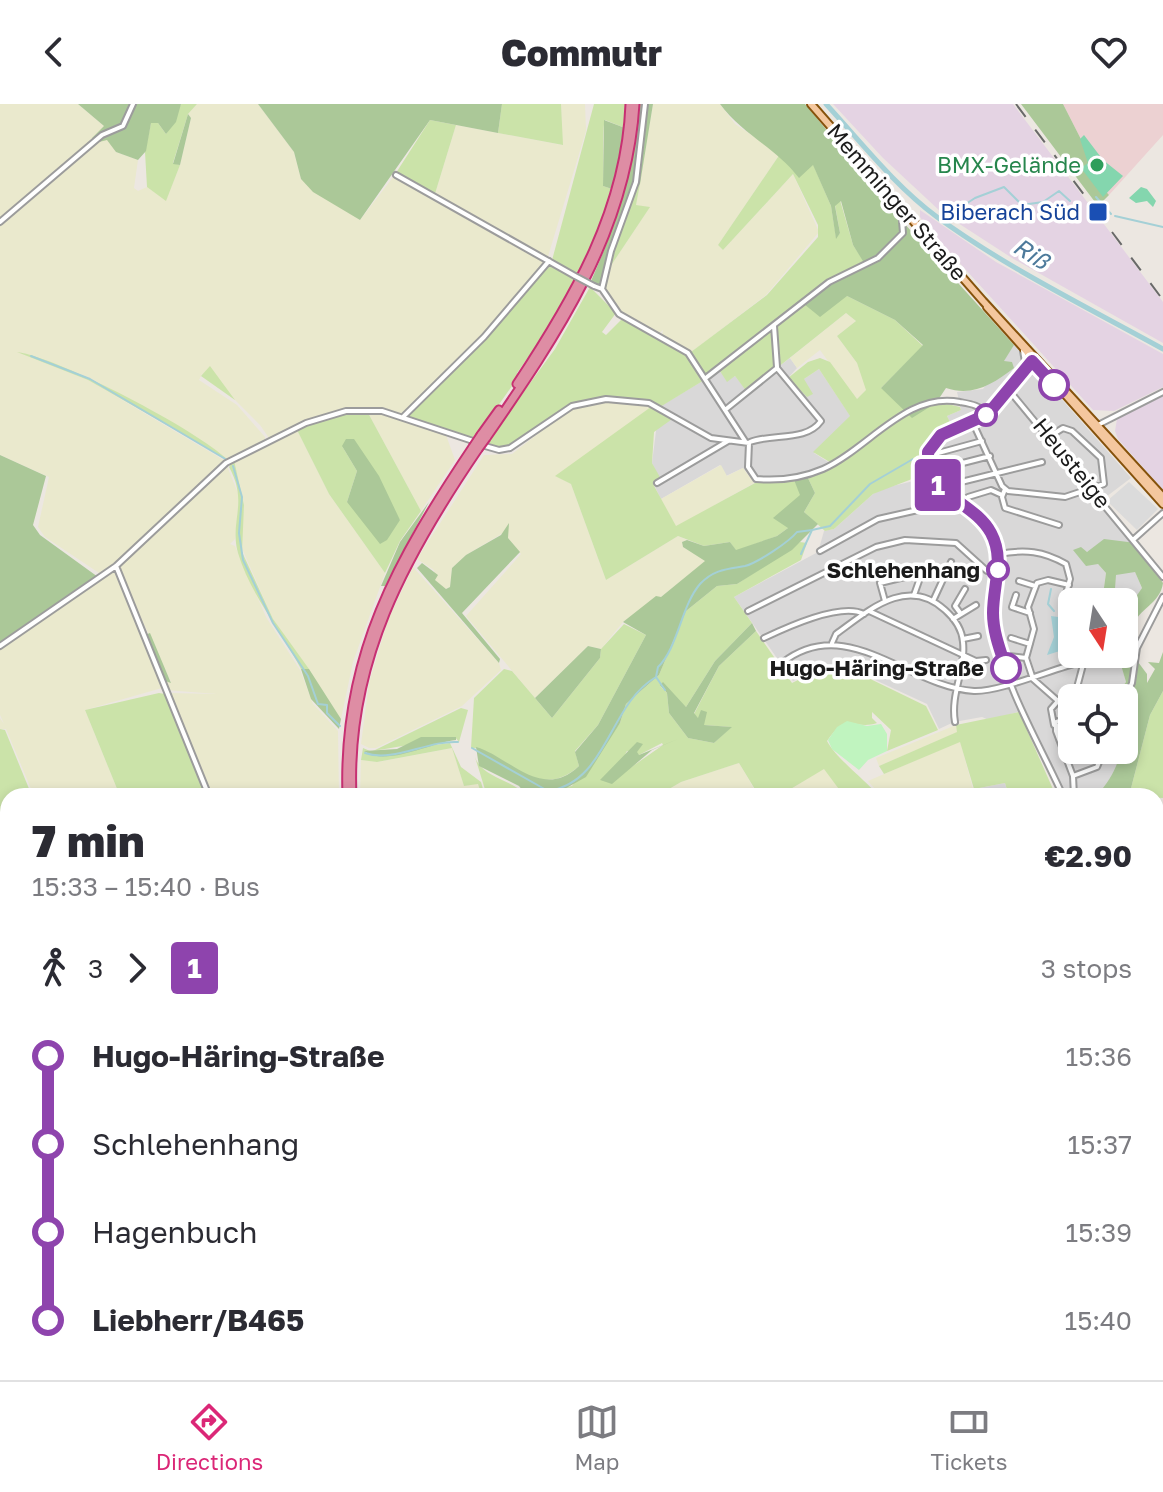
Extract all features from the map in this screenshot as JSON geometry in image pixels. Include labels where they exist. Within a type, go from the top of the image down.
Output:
[{"type":"highway","points":[[350,788],[349,718],[368,636],[411,543],[553,330],[597,247],[621,171],[633,104]]},
{"type":"main road","name":"Memminger Straße","points":[[811,104],[1162,501]]},
{"type":"main road","name":"Memminger Straße","points":[[983,301],[1023,351],[1035,359]]},
{"type":"main road","name":"Memminger Straße","points":[[1096,427],[1162,501]]},
{"type":"street","points":[[0,222],[102,135],[123,126],[133,104]]},
{"type":"street","points":[[602,289],[611,251],[636,182],[645,104]]},
{"type":"street","points":[[396,175],[602,289],[619,314],[682,349],[707,377],[747,442],[748,467],[756,479],[786,479],[823,469],[915,409],[942,398],[975,405],[988,414]]},
{"type":"street","points":[[707,377],[829,282],[878,258],[903,233],[902,221],[907,216]]},
{"type":"street","points":[[404,416],[479,343],[549,261]]},
{"type":"street","points":[[0,646],[116,566],[209,477],[245,452],[330,414],[372,410],[404,416],[499,450],[510,448],[564,410],[589,400],[628,400],[660,406],[694,431],[731,441],[798,436],[821,423],[777,368],[774,326]]},
{"type":"street","points":[[1023,351],[1026,367]]},
{"type":"street","points":[[1035,359],[988,414],[941,435],[929,447],[931,473],[949,497],[983,521],[994,540],[998,554],[994,625],[1012,682],[1059,788]]},
{"type":"street","points":[[725,410],[777,368]]},
{"type":"street","name":"Heusteige","points":[[1008,389],[1050,436],[1089,489],[1163,577]]},
{"type":"street","points":[[1096,427],[1163,392]]},
{"type":"street","points":[[1107,437],[1109,418]]},
{"type":"street","points":[[973,423],[997,471],[1004,492],[1003,505],[1059,525]]},
{"type":"street","points":[[968,497],[991,490],[1058,497],[1106,482],[1101,458],[1069,430],[1059,429],[1050,436]]},
{"type":"street","points":[[657,483],[731,441],[739,432]]},
{"type":"street","points":[[938,453],[982,441]]},
{"type":"street","points":[[947,467],[990,456]]},
{"type":"street","points":[[953,484],[1042,462]]},
{"type":"street","points":[[820,551],[878,519],[931,507],[949,497]]},
{"type":"street","points":[[1134,539],[1161,515],[1162,501]]},
{"type":"street","points":[[748,611],[876,547],[901,540],[956,543],[987,571],[998,574]]},
{"type":"street","points":[[998,554],[1017,550],[1047,553],[1066,564],[1068,588]]},
{"type":"street","points":[[933,601],[951,562]]},
{"type":"street","points":[[116,566],[206,788]]},
{"type":"street","points":[[885,601],[880,583],[913,575],[920,578],[914,595]]},
{"type":"street","points":[[1019,581],[1035,586],[1048,580],[1069,585]]},
{"type":"street","points":[[1035,586],[1030,613],[1034,629],[1026,658],[1031,675],[1058,701],[1051,709],[1058,736]]},
{"type":"street","points":[[961,614],[955,606],[965,589]]},
{"type":"street","points":[[832,644],[836,634],[885,601],[914,595],[933,601],[953,619],[963,639],[955,722]]},
{"type":"street","points":[[1016,595],[1012,607],[1030,613]]},
{"type":"street","points":[[1132,684],[1137,648],[1163,597]]},
{"type":"street","points":[[953,619],[976,605]]},
{"type":"street","points":[[764,638],[844,610],[866,613],[976,661],[986,660]]},
{"type":"street","points":[[963,639],[978,636]]},
{"type":"street","points":[[1011,638],[1030,644]]},
{"type":"street","points":[[782,663],[806,649],[832,644],[866,651],[956,688],[985,691],[1058,668]]},
{"type":"street","points":[[1009,656],[1026,658]]},
{"type":"street","points":[[1056,731],[1058,721]]},
{"type":"street","points":[[1069,764],[1074,788]]},
{"type":"street","points":[[1073,776],[1098,764]]},
{"type":"shaded area","points":[[833,104],[1013,104],[1163,302],[1163,343],[1012,258],[941,212],[883,158]]},
{"type":"shaded area","points":[[1063,104],[1163,104],[1163,135],[1109,195],[1090,174],[1087,151]]},
{"type":"shaded area","points":[[920,210],[996,262],[1163,354],[1163,387],[1114,411],[1093,410],[927,227],[920,217]]},
{"type":"shaded area","points":[[1014,345],[1131,478],[1098,503],[1136,543],[1086,552],[1074,550],[1085,561],[1098,564],[1106,573],[1104,588],[1058,588],[1058,668],[1122,668],[1126,682],[1058,684],[1058,764],[1118,764],[1111,781],[1104,788],[1059,788],[1022,711],[989,720],[982,717],[954,722],[939,729],[927,704],[858,672],[829,667],[793,681],[734,597],[818,552],[824,531],[834,529],[873,494],[884,488],[935,476],[932,450],[942,438],[955,433],[947,416],[961,410],[957,392],[983,389]]},
{"type":"shaded area","points":[[790,358],[797,368],[788,378],[804,379],[819,369],[851,417],[814,453],[833,465],[794,480],[755,483],[743,468],[726,476],[720,465],[661,499],[653,483],[660,480],[652,463],[659,407],[706,379],[718,367],[727,381],[735,376],[747,391]]},
{"type":"shaded area","points":[[1163,396],[1163,490],[1118,439],[1115,431],[1117,419]]},
{"type":"shaded area","points":[[1129,482],[1158,509],[1137,530],[1107,501]]},
{"type":"shaded area","points":[[1135,572],[1142,588],[1138,595],[1138,588],[1114,588],[1115,575]]},
{"type":"shaded area","points":[[1005,783],[1007,788],[979,788]]},
{"type":"green space","points":[[0,104],[78,104],[104,126],[116,152],[138,160],[134,188],[138,191],[147,187],[166,200],[180,165],[191,118],[188,114],[197,104],[258,104],[294,152],[301,179],[360,220],[394,176],[434,197],[456,125],[562,145],[561,104],[585,104],[586,131],[546,263],[479,342],[403,413],[349,410],[315,417],[269,438],[235,400],[202,374],[199,380],[237,405],[265,437],[265,440],[228,460],[207,444],[88,377],[22,353],[88,380],[227,462],[102,575],[45,537],[38,527],[49,477],[0,455]]},
{"type":"green space","points":[[78,104],[181,104],[176,122],[166,134],[158,123],[151,123],[146,151],[138,160],[116,152],[107,140],[95,143],[92,138],[104,126]]},
{"type":"green space","points":[[181,104],[197,104],[188,114],[173,163],[180,165],[166,201],[147,187],[145,152],[151,123],[158,123],[166,134]]},
{"type":"green space","points":[[258,104],[502,104],[498,133],[430,120],[360,220],[313,192],[301,179],[294,152]]},
{"type":"green space","points":[[502,104],[561,104],[563,145],[498,133]]},
{"type":"green space","points":[[594,104],[627,104],[625,128],[605,120],[604,124],[603,186],[612,189],[593,246],[543,336],[474,440],[408,416],[407,412],[483,340],[551,264]]},
{"type":"green space","points":[[640,104],[653,104],[640,184],[631,197],[631,205],[600,285],[591,281],[623,194],[634,151]]},
{"type":"green space","points":[[653,104],[720,104],[735,124],[780,154],[718,245],[723,250],[793,174],[819,232],[766,295],[689,354],[662,336],[663,330],[657,335],[625,317],[606,289],[610,267],[649,208],[636,205]]},
{"type":"green space","points":[[720,104],[805,104],[903,222],[1014,345],[1004,361],[1012,362],[1014,368],[974,390],[946,388],[936,403],[912,418],[881,388],[923,345],[895,320],[847,296],[820,317],[804,304],[830,284],[866,266],[853,245],[841,201],[835,206],[840,233],[836,239],[831,206],[813,165],[799,178]]},
{"type":"green space","points":[[1021,104],[1063,104],[1087,151],[1090,174],[1109,195],[1098,206]]},
{"type":"green space","points":[[188,114],[191,118],[180,165],[173,164]]},
{"type":"green space","points":[[430,120],[456,125],[434,197],[394,176]]},
{"type":"green space","points":[[604,120],[625,128],[612,189],[603,186]]},
{"type":"green space","name":"BMX-Gelände","points":[[1084,135],[1103,160],[1123,176],[1103,197],[1081,168],[1088,163],[1080,139]]},
{"type":"green space","points":[[780,154],[813,164],[831,206],[836,237],[840,233],[835,205],[840,200],[853,245],[867,266],[830,284],[805,304],[847,296],[895,320],[923,346],[881,388],[960,407],[961,410],[947,416],[952,426],[935,433],[924,445],[925,474],[873,494],[834,529],[825,531],[804,512],[815,493],[807,476],[833,464],[813,452],[850,416],[819,369],[804,379],[813,394],[807,397],[788,378],[808,362],[820,358],[830,362],[857,399],[866,390],[857,363],[837,336],[856,321],[846,313],[747,392],[735,376],[727,382],[718,368],[706,379],[660,407],[675,417],[654,432],[652,463],[661,479],[653,484],[676,526],[755,483],[794,480],[801,495],[788,528],[777,536],[736,551],[730,542],[704,546],[678,536],[606,580],[571,484],[555,476],[655,404],[629,399],[591,400],[561,413],[509,448],[489,445],[490,438],[555,349],[590,287],[616,313],[602,332],[606,335],[623,318],[687,355],[767,295],[818,237],[818,225],[793,174],[723,250],[718,245]]},
{"type":"green space","points":[[640,184],[636,205],[650,207],[610,267],[606,289],[619,312],[603,289],[631,197]]},
{"type":"green space","points":[[1141,187],[1147,189],[1156,201],[1153,207],[1147,201],[1136,203],[1129,198]]},
{"type":"green space","points":[[846,313],[856,321],[837,336],[857,363],[867,390],[856,400],[820,350],[797,368],[790,358]]},
{"type":"green space","points":[[17,352],[64,367],[127,397],[188,431],[228,460],[88,380]]},
{"type":"green space","points":[[210,366],[235,400],[201,376]]},
{"type":"green space","points":[[598,400],[650,404],[654,408],[556,476],[571,484],[606,580],[678,536],[687,540],[682,542],[683,547],[706,561],[623,622],[601,649],[588,646],[535,698],[466,616],[521,554],[508,538],[508,530],[466,555],[452,568],[450,587],[445,589],[435,580],[434,570],[417,559],[484,455],[512,454],[572,407]]},
{"type":"green space","points":[[367,411],[392,414],[446,435],[455,460],[421,511]]},
{"type":"green space","points":[[367,411],[421,511],[400,541],[385,573],[329,494],[296,428],[320,418]],"holes":[[[342,446],[400,520],[347,502],[357,471]]]},
{"type":"green space","points":[[296,428],[329,494],[385,573],[353,662],[341,719],[273,619],[240,544],[244,505],[234,460]]},
{"type":"green space","points":[[346,439],[354,439],[379,476],[400,520],[387,540],[380,544],[347,502],[357,471],[342,446]]},
{"type":"green space","points":[[0,455],[46,476],[33,525],[40,535],[98,577],[0,645]]},
{"type":"green space","points":[[234,460],[244,505],[242,552],[273,619],[309,669],[301,669],[258,598],[238,553],[238,491],[229,467]]},
{"type":"green space","points":[[721,465],[727,476],[743,468],[754,483],[676,527],[661,499]]},
{"type":"green space","points":[[227,466],[239,496],[235,539],[230,544],[235,546],[266,617],[300,670],[313,704],[338,731],[339,788],[207,788],[169,693],[217,694],[166,690],[162,680],[171,682],[117,567]]},
{"type":"green space","points":[[807,476],[815,493],[804,512],[818,524],[792,550],[737,584],[717,586],[686,611],[659,675],[626,704],[620,723],[586,777],[566,788],[521,788],[479,766],[476,747],[538,778],[565,776],[579,766],[575,752],[598,725],[646,635],[623,622],[656,596],[661,597],[705,561],[683,547],[682,542],[687,540],[704,546],[730,542],[736,550],[777,536],[788,528],[773,518],[800,495],[794,480]]},
{"type":"green space","points":[[429,502],[385,586],[381,586],[400,542]]},
{"type":"green space","points":[[509,523],[508,538],[520,552],[462,613],[500,659],[499,663],[417,568],[422,563],[438,575],[435,580],[446,589],[450,587],[452,568],[466,555],[501,535]]},
{"type":"green space","points":[[1104,539],[1136,543],[1163,583],[1158,596],[1138,616],[1138,594],[1142,588],[1135,572],[1116,575],[1115,588],[1104,588],[1106,573],[1098,564],[1086,566],[1073,550],[1081,547],[1087,552]]},
{"type":"green space","points":[[800,542],[807,543],[801,560],[734,597],[752,623],[715,661],[686,707],[660,686],[667,693],[669,713],[688,738],[714,743],[731,727],[704,725],[694,714],[719,666],[756,631],[792,683],[816,671],[829,669],[858,673],[926,706],[938,730],[887,751],[891,730],[872,712],[872,718],[877,723],[846,723],[834,731],[827,741],[871,788],[838,788],[824,769],[792,788],[754,788],[739,763],[671,788],[561,788],[572,786],[620,723],[626,704],[659,675],[686,611],[717,586],[737,584]],"holes":[[[662,743],[610,782],[627,751],[639,755]]]},
{"type":"green space","points":[[413,567],[499,663],[501,670],[462,706],[376,748],[369,748],[361,744],[369,683],[388,620]]},
{"type":"green space","points":[[115,570],[162,688],[85,710],[117,788],[31,788],[6,729],[0,729],[0,718],[4,724],[0,715],[0,648]]},
{"type":"green space","points":[[752,623],[756,631],[719,666],[694,713],[698,718],[701,710],[707,712],[704,725],[732,727],[714,743],[688,738],[669,713],[667,693],[660,685],[663,682],[686,707],[715,661]]},
{"type":"green space","points":[[624,624],[646,635],[598,725],[575,751],[579,766],[563,777],[548,780],[533,777],[494,755],[471,748],[474,698],[504,669],[512,671],[552,718],[600,658],[601,649]]},
{"type":"green space","points":[[150,633],[171,683],[162,680],[145,635]]},
{"type":"green space","points":[[588,646],[601,649],[600,658],[552,718],[535,698]]},
{"type":"green space","points":[[1163,652],[1163,691],[1150,715],[1138,761],[1138,684],[1124,684],[1122,668],[1138,668],[1138,662],[1147,674],[1147,683],[1155,669],[1148,662],[1159,663]]},
{"type":"green space","points":[[301,669],[309,669],[341,719],[339,729],[311,699]]},
{"type":"green space","points":[[1163,691],[1163,788],[1131,788],[1150,715]]},
{"type":"green space","points":[[165,694],[205,788],[117,788],[85,710]]},
{"type":"green space","points":[[461,708],[468,710],[459,742],[455,737],[373,751]]},
{"type":"green space","points":[[1019,712],[1052,788],[1007,788],[1005,783],[974,788],[960,742],[884,774],[879,766],[957,732],[956,725]]},
{"type":"green space","points":[[847,721],[867,726],[881,724],[887,734],[887,751],[868,760],[859,770],[832,749],[828,740],[837,727]]},
{"type":"green space","points":[[956,725],[958,732],[879,766],[876,758]]},
{"type":"green space","points":[[0,729],[5,730],[29,788],[0,788]]},
{"type":"green space","points":[[421,737],[456,737],[456,740],[396,755],[373,755],[364,751],[397,749]]},
{"type":"green space","points":[[678,739],[652,750],[612,784],[600,780],[637,742],[643,744],[637,752],[639,755]]},
{"type":"green space","points":[[960,741],[973,788],[874,788],[868,781]]},
{"type":"green space","points":[[450,743],[461,767],[481,782],[483,788],[478,784],[464,786],[452,748],[377,762],[361,760],[363,748],[370,751],[365,751],[366,754]]},
{"type":"green space","points":[[452,748],[464,786],[478,783],[480,788],[360,788],[361,760],[378,762]]},
{"type":"green space","points":[[475,757],[484,770],[518,788],[485,788]]},
{"type":"green space","points":[[739,763],[754,788],[671,788]]},
{"type":"green space","points":[[1117,764],[1137,764],[1131,788],[1103,788]]},
{"type":"green space","points":[[824,768],[838,788],[793,788]]},
{"type":"water","points":[[1051,616],[1058,617],[1058,652],[1047,655],[1054,637]]},
{"type":"waterway","name":"Riß","points":[[826,104],[892,177],[937,217],[1019,270],[1163,349]]},
{"type":"waterway","points":[[952,213],[975,198],[1004,187],[1022,205],[1043,202],[1059,191],[1070,201]]},
{"type":"waterway","points":[[1096,197],[1111,214]]},
{"type":"waterway","name":"Riß","points":[[941,219],[947,216]]},
{"type":"waterway","points":[[1115,216],[1163,227]]},
{"type":"waterway","points":[[31,356],[90,379],[227,460]]},
{"type":"waterway","points":[[801,554],[812,530],[830,526],[870,484],[913,459]]},
{"type":"waterway","points":[[233,466],[242,497],[239,533],[243,560],[273,623],[308,676],[318,704],[327,705],[327,713],[340,726]]},
{"type":"waterway","points":[[665,690],[656,677],[658,667],[665,659],[688,604],[700,584],[716,573],[757,561],[797,532],[812,530]]},
{"type":"waterway","points":[[1051,589],[1048,604],[1054,611]]},
{"type":"waterway","points":[[558,788],[568,785],[583,773],[596,758],[627,705],[656,677]]},
{"type":"waterway","points":[[365,753],[387,755],[458,742]]},
{"type":"waterway","points":[[472,748],[543,788]]},
{"type":"railway","points":[[1016,104],[1163,300]]},
{"type":"bus line","name":"1","points":[[1006,668],[993,615],[997,547],[983,521],[940,487],[931,473],[928,452],[933,441],[941,435],[988,414],[1032,361],[1054,385]]},
{"type":"place","name":"BMX-Gelände","points":[[1097,165]]},
{"type":"place","name":"Biberach Süd","points":[[1098,212]]},
{"type":"place","name":"Schlehenhang","points":[[998,570]]},
{"type":"place","name":"Hugo-Häring-Straße","points":[[1006,668]]}]
